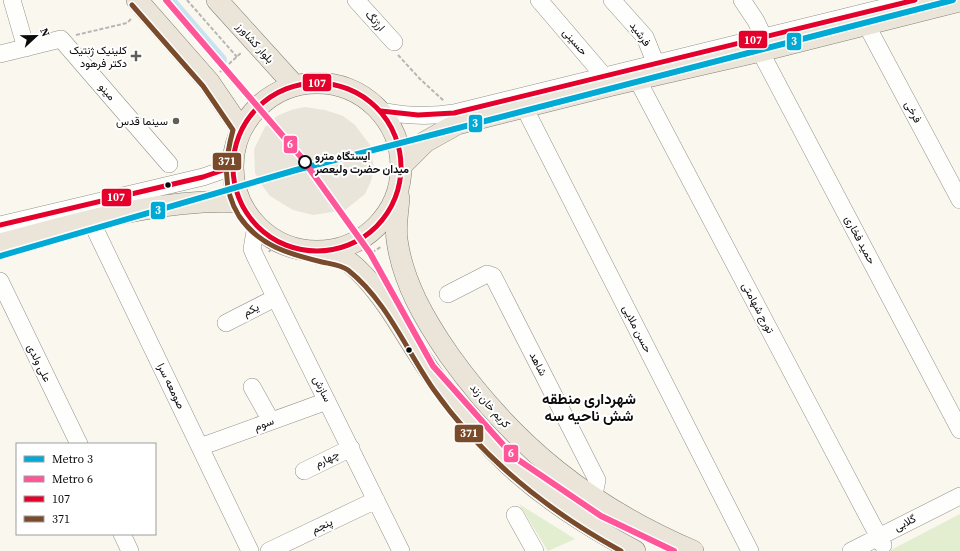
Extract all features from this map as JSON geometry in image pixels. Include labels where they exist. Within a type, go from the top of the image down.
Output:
[{"type":"main road","name":"بلوار کشاورز","points":[[216,0],[294,85]]},
{"type":"main road","points":[[312,252],[337,250],[350,246],[369,234],[387,215],[392,205],[400,174],[425,142],[453,125],[524,107],[608,80],[637,79],[658,69],[866,24],[918,3],[960,1]]},
{"type":"main road","points":[[135,9],[209,82],[242,129]]},
{"type":"main road","points":[[381,111],[359,94],[342,87],[324,83],[294,85],[268,98],[252,113],[242,129],[234,153],[232,167],[240,202],[270,249],[293,249],[312,252],[346,261],[354,266],[374,287],[388,305],[442,388],[494,450],[545,494],[600,533],[635,551]]},
{"type":"main road","name":"کریم خان زند","points":[[381,111],[395,134],[400,174],[396,239],[404,270],[422,312],[468,381],[501,421],[542,459],[593,498],[640,527],[693,551]]},
{"type":"main road","points":[[0,244],[91,221],[173,203],[205,201],[240,202]]},
{"type":"street","points":[[12,0],[26,48]]},
{"type":"street","name":"ارژنگ","points":[[356,0],[394,42]]},
{"type":"street","name":"حسینی","points":[[539,0],[608,80]]},
{"type":"street","name":"فرشید","points":[[612,0],[645,37],[658,69]]},
{"type":"street","name":"حمید فخاری","points":[[742,0],[756,21],[764,45],[960,430]]},
{"type":"street","points":[[764,45],[918,3]]},
{"type":"street","name":"فرخی","points":[[866,24],[960,200]]},
{"type":"street","points":[[0,54],[61,39]]},
{"type":"street","name":"مینو","points":[[61,39],[169,164]]},
{"type":"street","points":[[381,111],[407,116],[437,116],[658,69]]},
{"type":"street","name":"تورج شهامتی","points":[[637,79],[878,544]]},
{"type":"street","name":"حسن ملایی","points":[[524,107],[750,551]]},
{"type":"street","points":[[0,225],[203,177],[232,167]]},
{"type":"street","name":"صومعه سرا","points":[[91,221],[250,551]]},
{"type":"street","name":"سازش","points":[[256,226],[252,249],[401,551]]},
{"type":"street","name":"شاهد","points":[[448,294],[487,274],[493,276],[597,480],[593,498]]},
{"type":"street","name":"علی ولدی","points":[[0,281],[79,443]]},
{"type":"street","name":"یکم","points":[[226,323],[276,298]]},
{"type":"street","points":[[252,387],[271,421]]},
{"type":"street","name":"سوم","points":[[200,447],[327,401]]},
{"type":"street","name":"چهارم","points":[[304,471],[351,448]]},
{"type":"street","name":"گلابی","points":[[878,544],[960,496]]},
{"type":"street","name":"پنجم","points":[[269,551],[376,500]]},
{"type":"street","name":"گلابی","points":[[850,551],[878,544],[960,506]]},
{"type":"street","points":[[515,515],[535,551]]},
{"type":"street","points":[[122,535],[130,551]]},
{"type":"path","points":[[187,0],[237,57]]},
{"type":"path","points":[[61,39],[126,23],[135,9]]},
{"type":"path","points":[[394,42],[398,57],[449,106]]},
{"type":"path","points":[[220,72],[246,49]]},
{"type":"path","points":[[364,257],[383,246]]},
{"type":"green space","points":[[519,504],[575,539],[548,551]]},
{"type":"green space","points":[[960,514],[960,551],[889,551]]},
{"type":"shaded area","points":[[305,107],[325,110],[343,116],[355,125],[370,145],[374,168],[371,181],[365,194],[345,210],[313,215],[293,210],[270,196],[255,173],[254,149],[265,127],[277,116],[291,110]]},
{"type":"waterway","points":[[169,0],[221,60]]},
{"type":"metro line","name":"6","points":[[166,0],[301,157],[370,253],[433,366],[514,457],[601,516],[674,551]]},
{"type":"metro line","name":"3","points":[[0,256],[296,170],[953,0]]},
{"type":"transit line","name":"107","points":[[381,111],[418,115],[454,113],[915,0]]},
{"type":"transit line","name":"371","points":[[132,5],[203,86],[233,130],[228,152],[228,185],[234,206],[239,216],[247,226],[265,242],[298,256],[345,268],[362,282],[385,311],[434,390],[473,438],[518,481],[542,500],[568,519],[621,551]]},
{"type":"transit line","name":"107","points":[[309,83],[325,83],[349,89],[364,97],[377,107],[387,120],[395,135],[400,151],[401,167],[400,183],[395,199],[387,214],[377,227],[364,237],[341,248],[325,251],[309,251],[285,245],[270,237],[257,227],[247,214],[236,191],[233,175],[233,159],[239,135],[247,120],[257,107],[270,97],[293,86],[309,83]]},
{"type":"transit line","name":"107","points":[[0,225],[203,177],[232,167]]},
{"type":"place","name":"کلینیک ژنتیک دکتر فرهود","points":[[136,56]]},
{"type":"place","name":"سینما قدس","points":[[176,121]]},
{"type":"place","name":"ایستگاه مترو میدان حضرت ولیعصر","points":[[305,162]]},
{"type":"district","name":"شهرداری منطقه شش ناحیه سه","points":[[589,406]]}]
